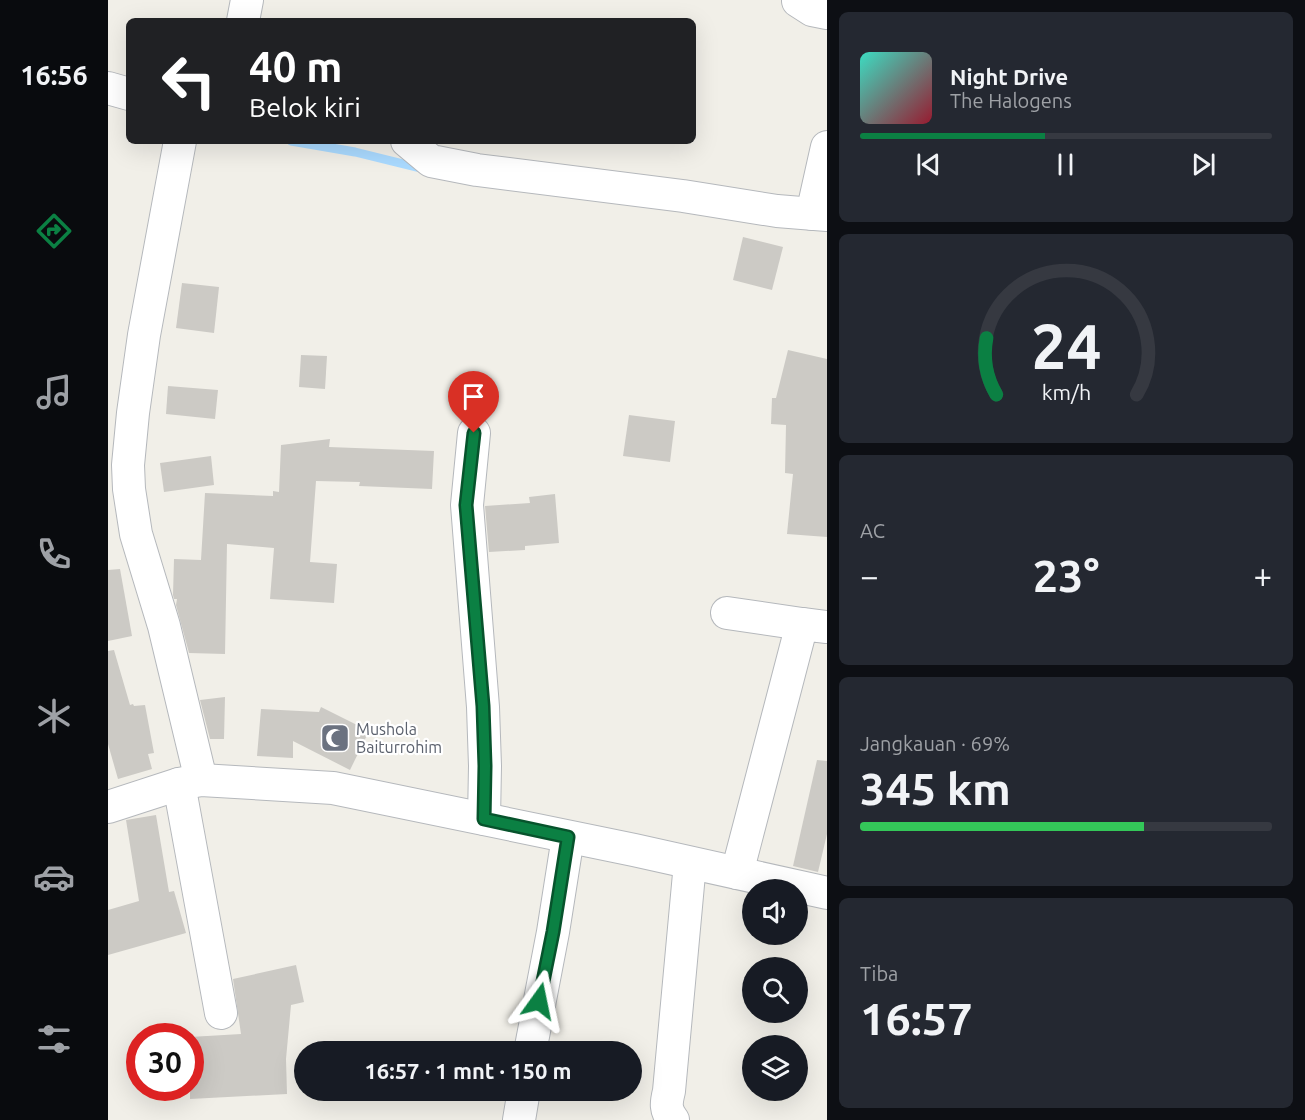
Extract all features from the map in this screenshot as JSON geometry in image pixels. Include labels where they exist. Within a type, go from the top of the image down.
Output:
[{"type":"street","points":[[244,18],[247,0]]},
{"type":"street","points":[[798,1],[812,10],[826,13]]},
{"type":"street","points":[[108,88],[126,93]]},
{"type":"street","points":[[179,144],[133,412],[128,465],[129,489],[136,534],[164,626],[190,782],[221,1013]]},
{"type":"street","points":[[411,144],[431,161],[477,170],[819,215],[826,147]]},
{"type":"street","points":[[474,433],[466,505],[483,706],[484,819]]},
{"type":"street","points":[[727,613],[814,625],[737,873]]},
{"type":"street","points":[[108,807],[190,782],[333,788],[826,892]]},
{"type":"street","points":[[532,1041],[568,837]]},
{"type":"street","points":[[673,1120],[666,1106],[690,862]]},
{"type":"street","points":[[519,1120],[522,1101]]},
{"type":"building","points":[[743,237],[783,247],[772,290],[733,280]]},
{"type":"building","points":[[182,283],[219,287],[214,333],[176,328]]},
{"type":"building","points":[[788,350],[827,359],[827,537],[787,534],[793,474],[785,473],[786,425],[771,424],[772,398],[776,398]]},
{"type":"building","points":[[301,355],[327,356],[325,389],[299,387]]},
{"type":"building","points":[[168,386],[218,390],[215,419],[166,414]]},
{"type":"building","points":[[629,415],[675,421],[670,462],[623,456]]},
{"type":"building","points":[[330,439],[329,447],[434,451],[432,489],[359,486],[360,482],[316,481],[310,562],[337,564],[334,603],[270,599],[274,548],[227,544],[225,654],[189,653],[176,605],[177,599],[174,599],[173,595],[174,559],[201,560],[205,493],[273,496],[273,491],[279,492],[281,445]]},
{"type":"building","points":[[211,456],[214,485],[164,492],[160,463]]},
{"type":"building","points":[[555,494],[559,543],[525,546],[525,550],[489,552],[485,506],[530,503],[529,497]]},
{"type":"building","points":[[120,569],[132,636],[108,641],[108,570]]},
{"type":"building","points":[[114,650],[130,705],[145,705],[154,753],[148,754],[152,769],[118,779],[108,744],[108,651]]},
{"type":"building","points":[[225,697],[224,739],[210,739],[200,700]]},
{"type":"building","points":[[321,707],[369,731],[350,770],[293,741],[293,758],[257,756],[261,709],[319,712]]},
{"type":"building","points":[[817,760],[827,761],[827,834],[818,872],[793,866]]},
{"type":"building","points":[[156,815],[169,892],[174,891],[186,933],[108,955],[108,910],[139,901],[126,820]]},
{"type":"building","points":[[296,965],[304,1002],[291,1005],[286,1059],[287,1094],[204,1098],[204,1036],[241,1034],[233,979]]},
{"type":"waterway","points":[[308,144],[355,152],[424,169]]},
{"type":"place","name":"Mushola Baiturrohim","points":[[335,738]]},
{"type":"route","points":[[474,433],[466,505],[483,706],[484,819],[568,837],[539,1001]]}]
